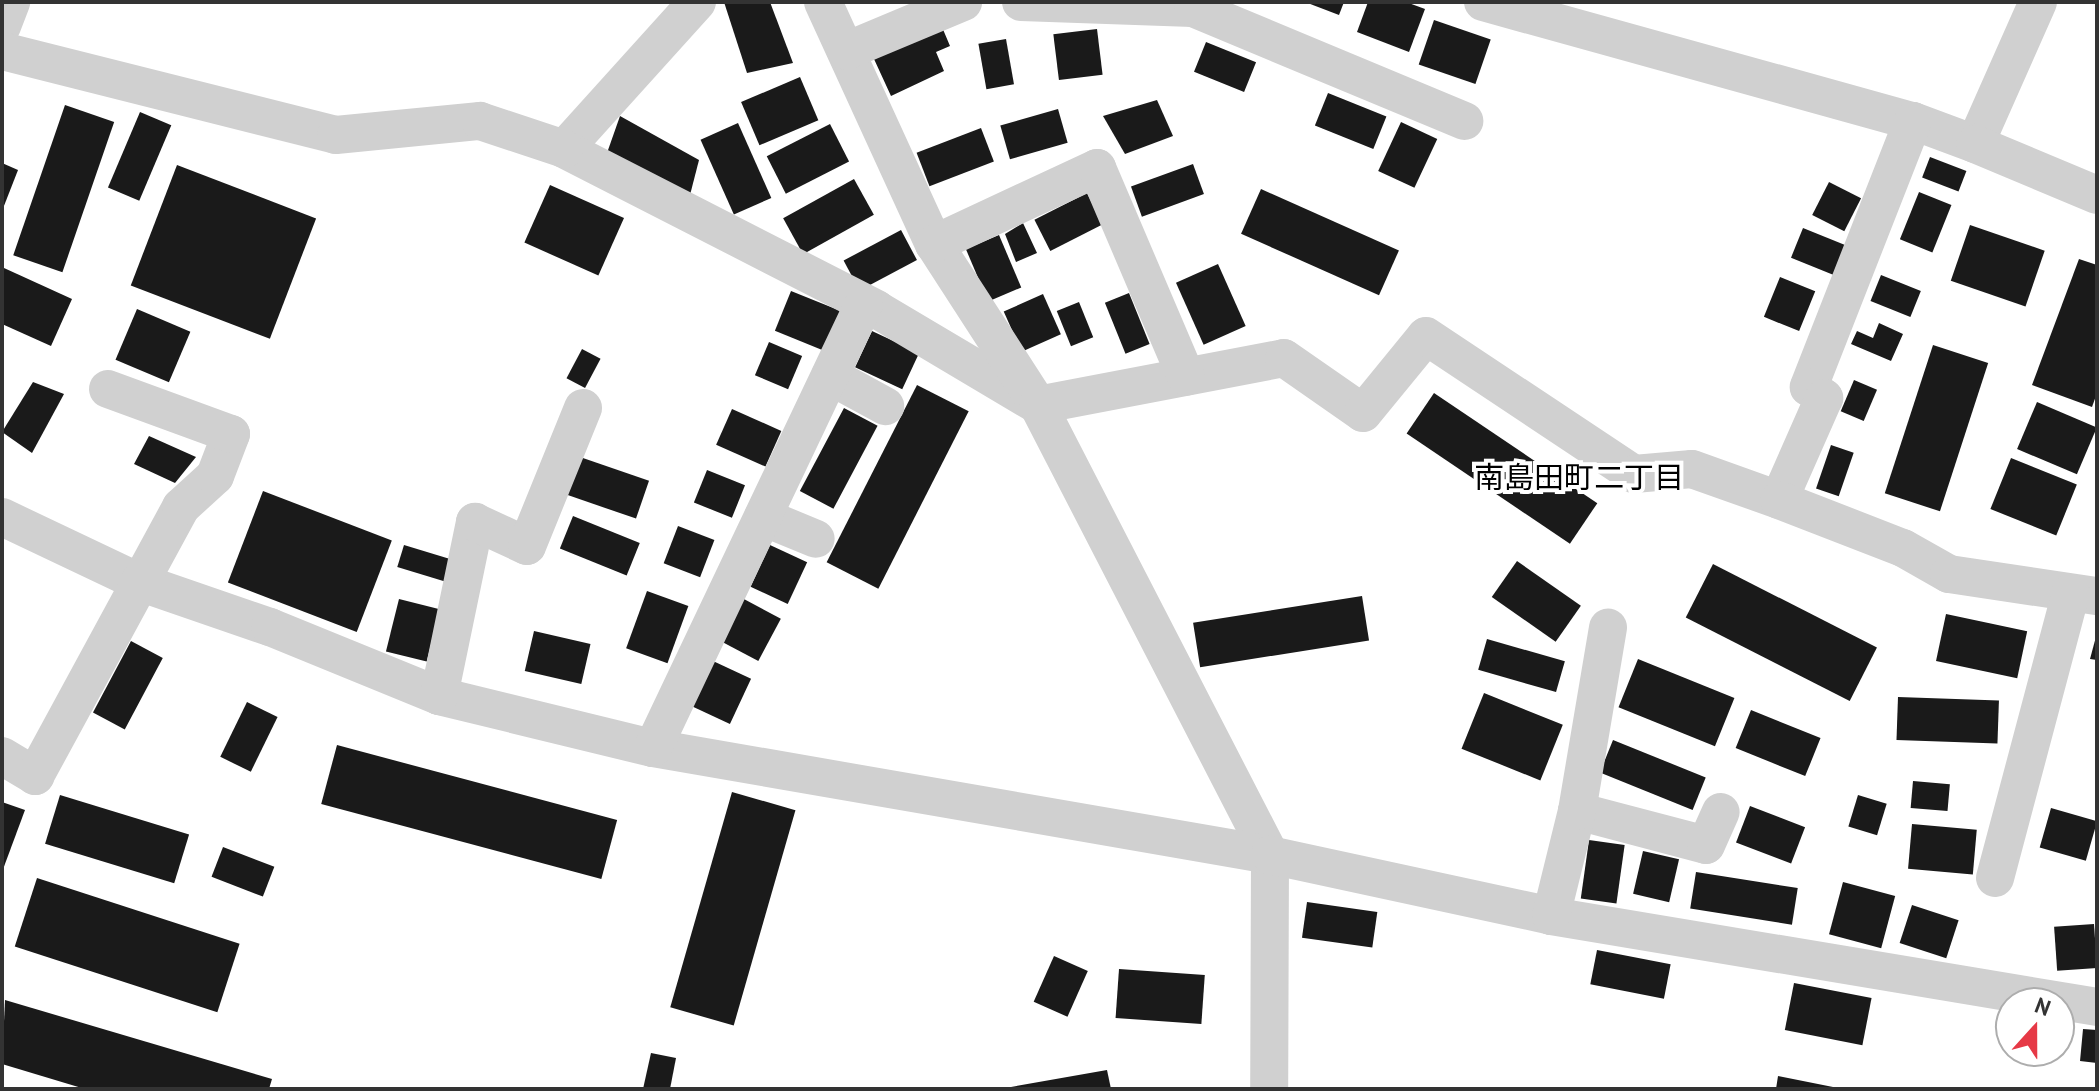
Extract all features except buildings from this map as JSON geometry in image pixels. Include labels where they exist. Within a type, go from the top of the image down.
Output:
[{"type":"street","points":[[2,26],[11,2]]},
{"type":"street","points":[[564,149],[697,2]]},
{"type":"street","points":[[823,2],[934,244],[1038,405],[1270,855],[1269,1089]]},
{"type":"street","points":[[846,51],[963,2]]},
{"type":"street","points":[[1021,2],[1193,8],[1464,121]]},
{"type":"street","points":[[1483,2],[1913,121],[2097,195]]},
{"type":"street","points":[[1975,144],[2038,2]]},
{"type":"street","points":[[2,51],[336,135],[480,121],[564,149],[864,303],[1038,405],[1284,358],[1363,413],[1426,336],[1634,474],[1692,469],[1903,548],[1949,574],[2084,594],[1995,878]]},
{"type":"street","points":[[1779,500],[1824,398],[1809,387],[1913,121]]},
{"type":"street","points":[[934,244],[1097,168],[1186,377]]},
{"type":"street","points":[[653,748],[864,303]]},
{"type":"street","points":[[830,376],[885,406]]},
{"type":"street","points":[[2,756],[35,776],[181,507],[215,476],[231,434],[108,389]]},
{"type":"street","points":[[439,696],[475,522],[527,546],[583,408]]},
{"type":"street","points":[[2,517],[139,582],[270,627],[439,696],[653,748],[1270,855],[1551,916],[2097,1007]]},
{"type":"street","points":[[763,517],[816,539]]},
{"type":"street","points":[[1551,916],[1577,811],[1608,628]]},
{"type":"street","points":[[1577,811],[1706,845],[1721,812]]},
{"type":"district","name":"南島田町二丁目","points":[[1579,477]]}]
